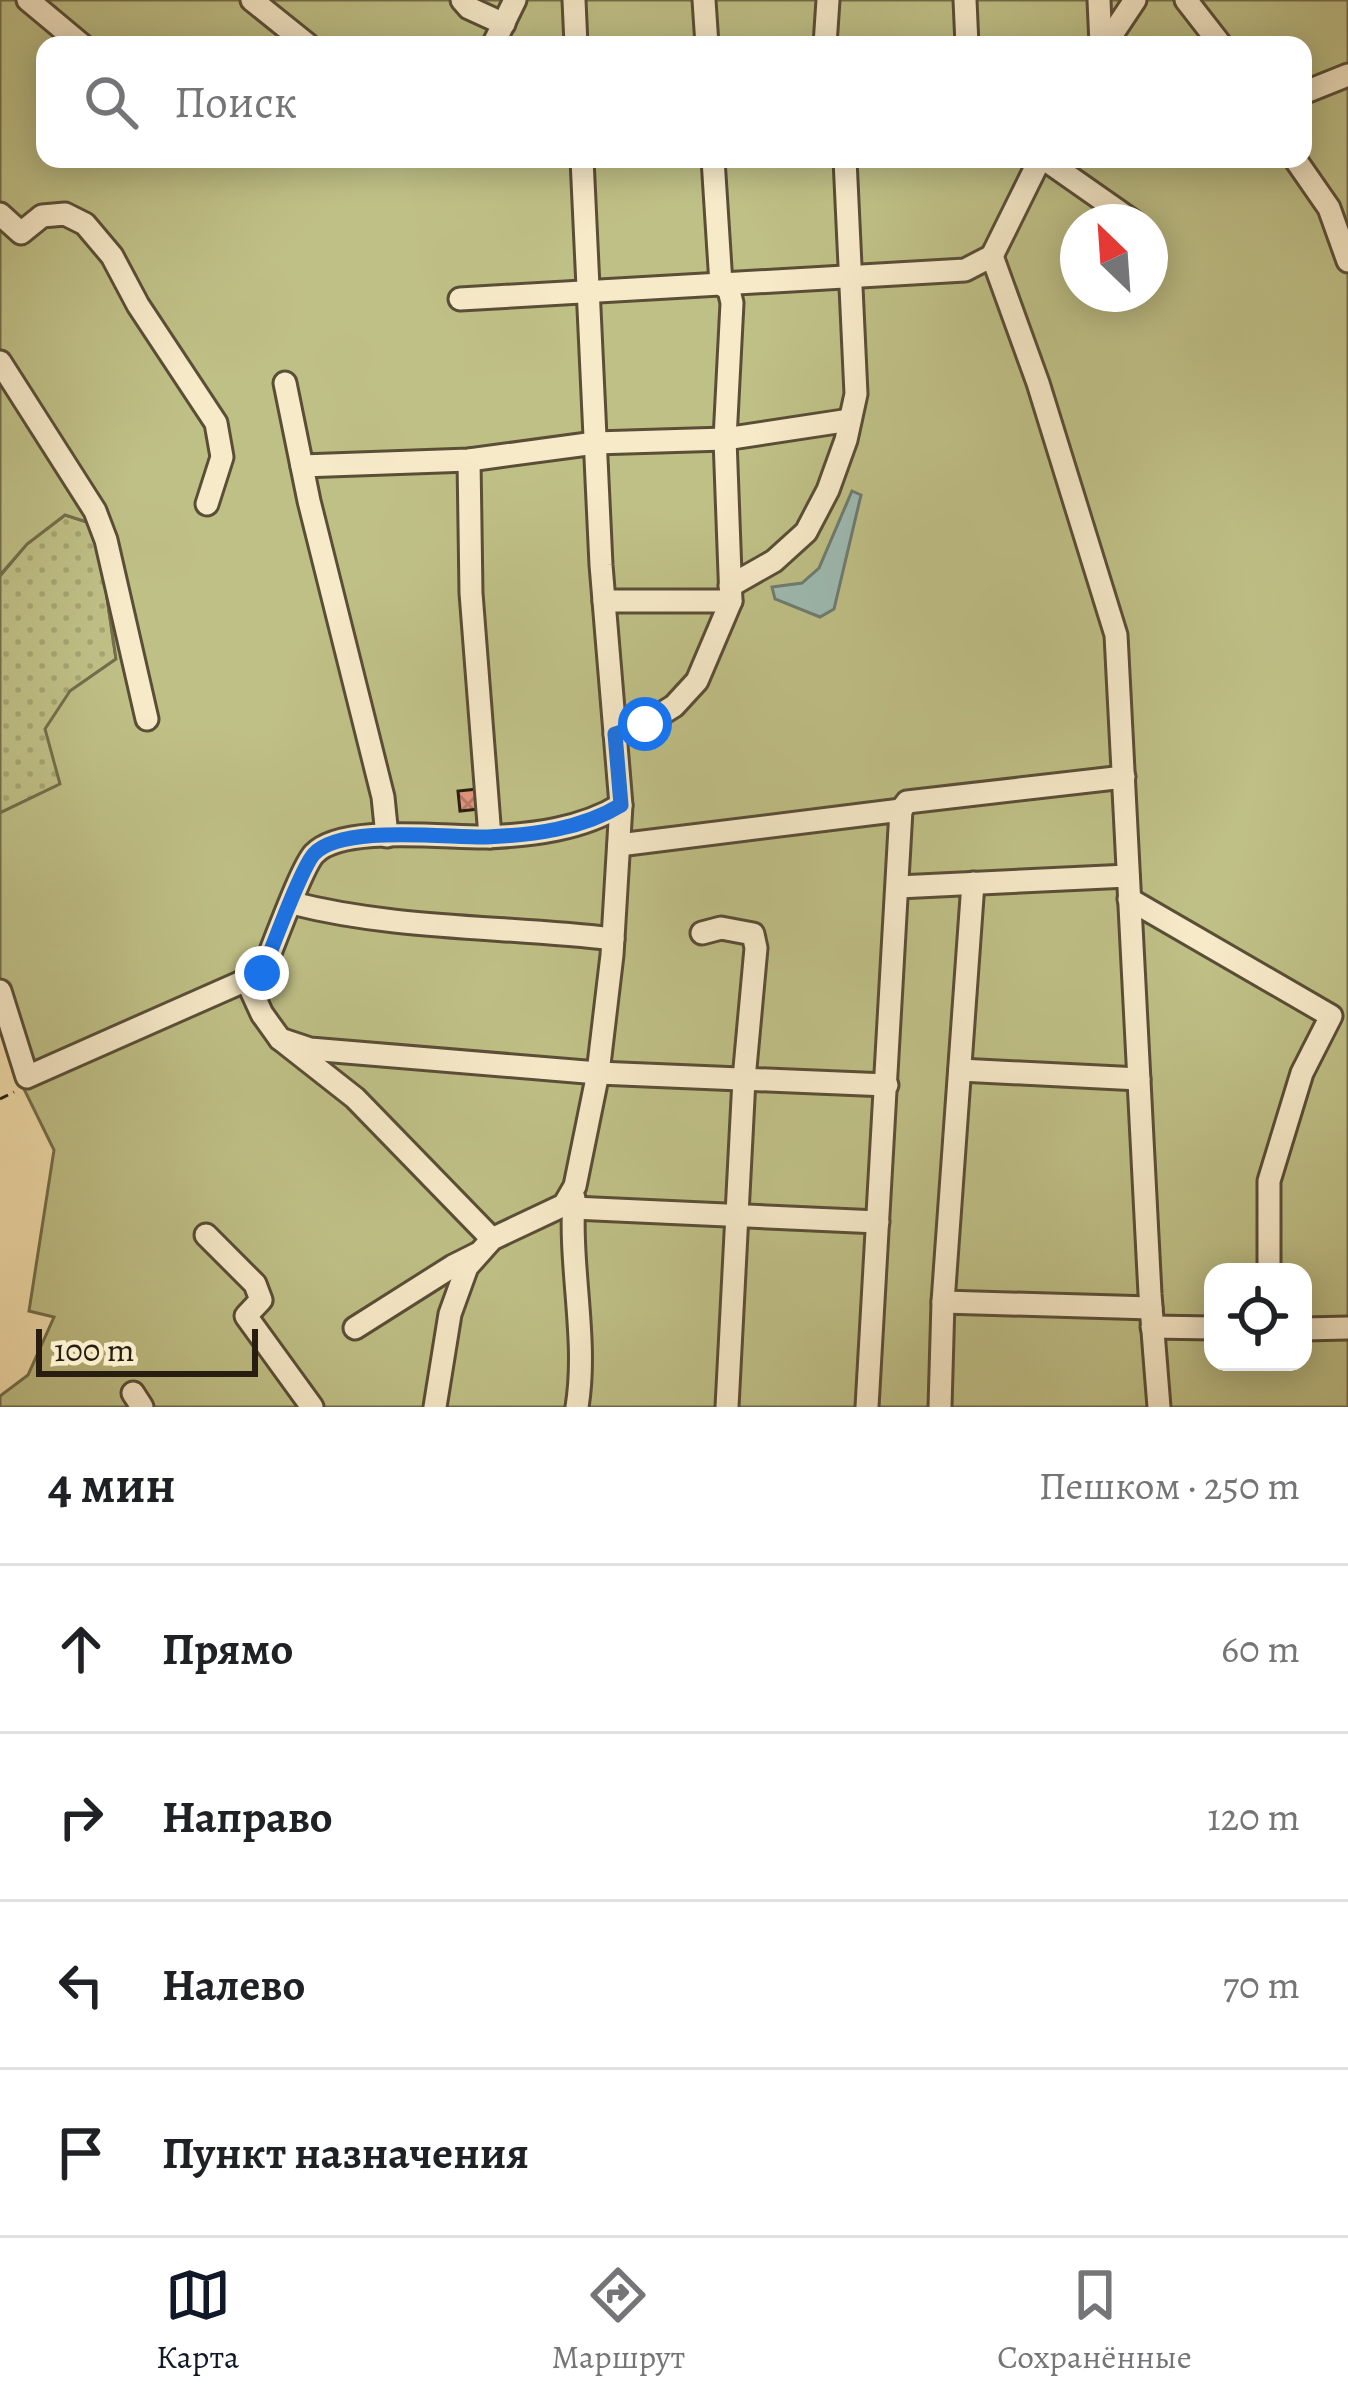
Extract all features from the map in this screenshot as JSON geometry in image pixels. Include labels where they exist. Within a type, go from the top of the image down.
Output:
[{"type":"street","points":[[28,0],[71,36]]},
{"type":"street","points":[[251,0],[297,36]]},
{"type":"street","points":[[462,0],[499,35],[515,0]]},
{"type":"street","points":[[574,0],[576,36]]},
{"type":"street","points":[[704,0],[706,36]]},
{"type":"street","points":[[826,36],[828,0]]},
{"type":"street","points":[[965,0],[967,36]]},
{"type":"street","points":[[1099,0],[1102,36]]},
{"type":"street","points":[[1110,36],[1136,0]]},
{"type":"street","points":[[1186,0],[1214,36]]},
{"type":"street","points":[[1312,89],[1348,75]]},
{"type":"street","points":[[577,1407],[581,1382],[571,1244],[574,1197],[598,1073],[621,805],[604,601],[582,168]]},
{"type":"street","points":[[714,168],[721,284]]},
{"type":"street","points":[[604,601],[731,594],[806,532],[828,490],[856,394],[845,168]]},
{"type":"street","points":[[460,299],[965,270],[992,256],[1037,168]]},
{"type":"street","points":[[1055,168],[1108,204]]},
{"type":"street","points":[[1301,168],[1329,208],[1348,261]]},
{"type":"street","points":[[0,214],[21,232],[42,216],[65,214],[85,224],[112,256],[138,305],[216,423],[222,457],[207,505]]},
{"type":"street","points":[[992,256],[1038,383],[1116,635],[1160,1407]]},
{"type":"street","points":[[615,734],[645,724],[674,706],[697,681],[731,594],[725,439],[732,303],[730,290],[721,284]]},
{"type":"street","points":[[0,362],[95,511],[106,540],[147,719]]},
{"type":"street","points":[[285,383],[383,797],[387,836]]},
{"type":"street","points":[[302,466],[470,460],[596,443],[725,439],[850,420]]},
{"type":"street","points":[[470,460],[470,593],[490,837]]},
{"type":"street","points":[[867,1407],[901,810],[907,802],[1124,777]]},
{"type":"street","points":[[0,991],[28,1077],[262,973],[313,855],[332,842],[387,836],[490,837],[552,830],[598,819],[621,805]]},
{"type":"street","points":[[619,844],[901,810]]},
{"type":"street","points":[[898,887],[973,883],[1129,887],[1340,1015],[1302,1073],[1269,1181],[1269,1263]]},
{"type":"street","points":[[940,1407],[973,883]]},
{"type":"street","points":[[292,903],[407,924],[613,939]]},
{"type":"street","points":[[702,933],[722,928],[753,934],[755,948],[727,1407]]},
{"type":"street","points":[[246,980],[280,1039],[355,1098],[486,1246]]},
{"type":"street","points":[[280,1039],[310,1049],[598,1073],[886,1085]]},
{"type":"street","points":[[960,1070],[1138,1079]]},
{"type":"street","points":[[355,1328],[453,1265],[574,1197],[738,1217],[878,1222]]},
{"type":"street","points":[[206,1235],[255,1284],[261,1300],[246,1316],[312,1407]]},
{"type":"street","points":[[435,1407],[450,1315],[467,1267],[486,1246]]},
{"type":"street","points":[[944,1302],[1152,1318],[1204,1327]]},
{"type":"street","points":[[1312,1329],[1348,1328]]},
{"type":"green space","points":[[0,0],[1348,0],[1348,1407],[0,1407],[0,1396],[28,1375],[54,1317],[29,1311],[54,1150],[0,1027],[0,813],[60,784],[45,729],[70,691],[116,659],[99,543],[87,522],[65,515],[27,544],[0,575]]},
{"type":"green space","points":[[65,515],[87,522],[99,543],[116,659],[70,691],[60,784],[0,813],[0,576],[27,544]]},
{"type":"water","points":[[852,491],[861,495],[834,609],[820,617],[775,599],[772,587],[802,583],[819,568]]},
{"type":"building","points":[[478,789],[480,809],[460,811],[458,791]]},
{"type":"route","points":[[262,973],[313,855],[332,842],[387,836],[490,837],[598,819],[621,805],[615,734],[645,724]]}]
